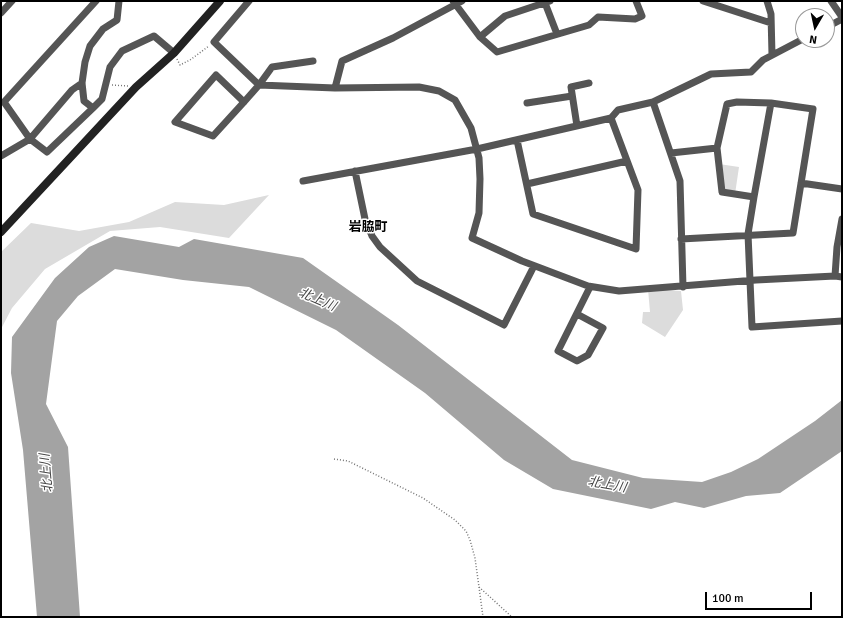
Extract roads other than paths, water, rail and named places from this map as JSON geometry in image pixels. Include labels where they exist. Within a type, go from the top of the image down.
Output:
[{"type":"street","points":[[1,13],[12,1]]},
{"type":"street","points":[[96,1],[4,102],[30,139],[47,152],[102,99],[110,67],[122,51],[154,36],[174,54]]},
{"type":"street","points":[[93,108],[84,101],[82,83],[85,62],[90,46],[103,29],[117,20],[119,1]]},
{"type":"street","points":[[1,232],[136,87],[174,54],[220,1]]},
{"type":"street","points":[[249,1],[214,42],[259,85],[335,88],[419,87],[439,91],[455,100],[471,128],[477,149],[480,179],[479,213],[472,238],[534,266],[590,287],[619,291],[651,287],[683,287],[750,281],[839,276],[837,247],[842,219]]},
{"type":"street","points":[[335,88],[342,61],[393,38],[454,3],[462,1]]},
{"type":"street","points":[[454,3],[480,37],[498,52],[589,25],[598,17],[635,19],[642,16],[636,1]]},
{"type":"street","points":[[703,1],[771,23]]},
{"type":"street","points":[[767,1],[771,14],[772,55]]},
{"type":"street","points":[[831,1],[842,18]]},
{"type":"street","points":[[480,37],[505,16],[548,2],[556,34]]},
{"type":"street","points":[[303,181],[477,149],[611,118],[618,110],[653,102],[711,74],[751,72],[763,60],[795,43]]},
{"type":"street","points":[[244,102],[216,75],[175,122],[213,136],[244,102],[259,85],[272,67],[313,61]]},
{"type":"street","points":[[1,156],[30,139],[72,90],[82,83]]},
{"type":"street","points":[[578,126],[571,87],[589,83]]},
{"type":"street","points":[[528,102],[572,96]]},
{"type":"street","points":[[653,102],[680,181],[683,287]]},
{"type":"street","points":[[681,239],[748,234],[793,233],[813,109],[771,103],[737,102],[727,104],[717,148],[722,192],[754,197]]},
{"type":"street","points":[[771,103],[748,234],[752,327],[842,322]]},
{"type":"street","points":[[517,140],[533,214],[636,249],[638,190],[611,118]]},
{"type":"street","points":[[670,153],[717,148]]},
{"type":"street","points":[[527,184],[627,161]]},
{"type":"street","points":[[355,171],[365,218],[372,236],[380,247],[417,281],[504,325],[534,266]]},
{"type":"street","points":[[801,183],[842,189]]},
{"type":"street","points":[[577,314],[604,328],[588,355],[577,361],[558,351],[590,287]]},
{"type":"water","name":"北上川","points":[[114,236],[179,247],[194,239],[303,258],[398,325],[572,460],[643,478],[702,482],[731,472],[758,459],[815,421],[842,400],[842,451],[780,493],[746,496],[704,508],[675,502],[651,509],[553,489],[504,460],[425,393],[336,330],[249,287],[183,280],[115,269],[78,296],[57,321],[46,404],[68,447],[80,617],[37,617],[23,450],[11,373],[12,337],[55,278],[89,247]]},
{"type":"district","name":"岩脇町","points":[[368,228]]}]
